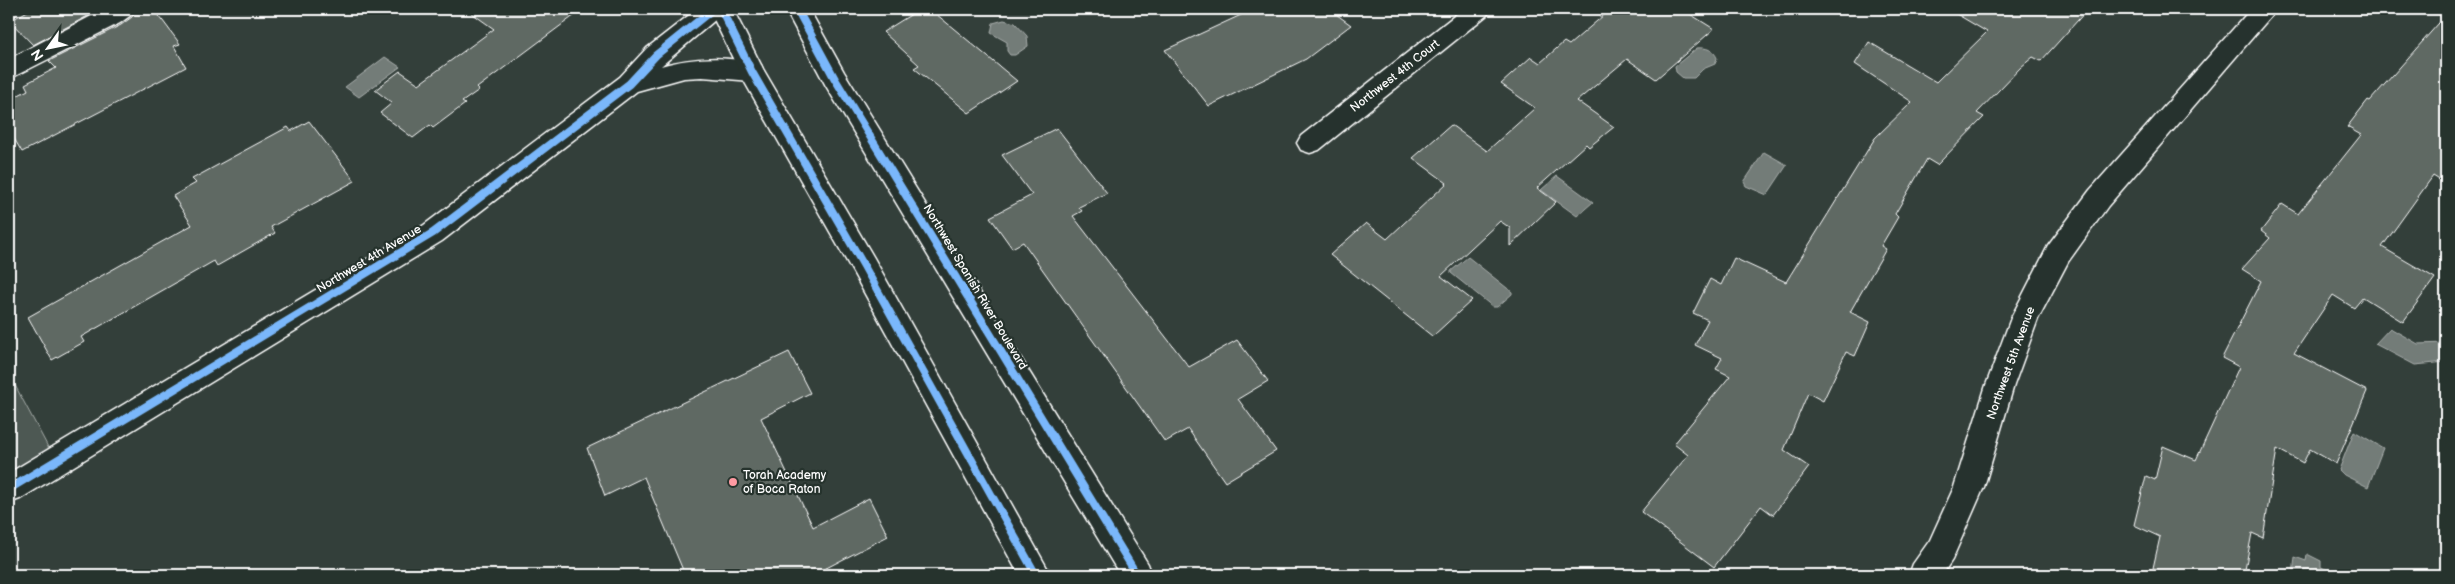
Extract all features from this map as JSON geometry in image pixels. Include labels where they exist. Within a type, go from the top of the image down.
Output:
[{"type":"street","points":[[9,70],[123,9]]},
{"type":"street","name":"Northwest 4th Avenue","points":[[9,489],[433,233],[629,84],[656,55],[714,9]]},
{"type":"street","points":[[722,9],[752,72],[864,266],[1036,575]]},
{"type":"street","name":"Northwest Spanish River Boulevard","points":[[797,9],[834,80],[1137,575]]},
{"type":"street","name":"Northwest 4th Court","points":[[1310,143],[1480,9]]},
{"type":"street","name":"Northwest 5th Avenue","points":[[1924,575],[1941,550],[1969,487],[2000,385],[2024,318],[2058,254],[2099,198],[2265,9]]},
{"type":"street","name":"Northwest 4th Avenue","points":[[629,84],[684,69],[702,68],[752,72]]},
{"type":"shaded area","points":[[1004,20],[1015,23],[1027,36],[1028,46],[1015,55],[1010,55],[1007,51],[1007,42],[991,33],[993,23]]},
{"type":"shaded area","points":[[1697,48],[1712,51],[1717,58],[1715,64],[1703,69],[1694,78],[1683,78],[1676,72],[1675,66]]},
{"type":"shaded area","points":[[385,57],[400,67],[359,97],[345,87]]},
{"type":"shaded area","points":[[1764,152],[1787,165],[1767,195],[1746,186],[1744,182]]},
{"type":"shaded area","points":[[1557,176],[1593,202],[1577,216],[1541,190]]},
{"type":"shaded area","points":[[1468,257],[1512,292],[1497,307],[1493,307],[1451,273]]},
{"type":"shaded area","points":[[2390,328],[2418,344],[2446,343],[2446,362],[2415,365],[2375,344]]},
{"type":"shaded area","points":[[9,374],[49,449],[9,473]]},
{"type":"shaded area","points":[[2354,431],[2383,448],[2368,487],[2344,475],[2339,470]]},
{"type":"shaded area","points":[[2307,554],[2321,561],[2321,567],[2330,571],[2330,575],[2293,575],[2295,557],[2306,561]]},
{"type":"building","points":[[31,9],[101,9],[33,45],[10,21]]},
{"type":"building","points":[[137,9],[154,9],[180,44],[174,46],[186,67],[22,152],[9,130],[9,100],[28,90],[25,84],[56,68],[49,61],[121,25],[132,17]]},
{"type":"building","points":[[466,9],[583,9],[477,88],[479,90],[462,102],[465,104],[433,128],[430,125],[413,138],[380,113],[392,103],[375,90],[400,71],[419,84],[494,29]]},
{"type":"building","points":[[920,9],[930,9],[1017,81],[969,113],[914,68],[919,65],[883,32]]},
{"type":"building","points":[[1254,9],[1329,9],[1351,25],[1306,59],[1209,106],[1165,50]]},
{"type":"building","points":[[1611,9],[1682,9],[1714,29],[1656,79],[1627,59],[1577,101],[1614,127],[1589,147],[1586,144],[1537,188],[1556,202],[1510,246],[1510,228],[1500,221],[1441,276],[1472,300],[1434,335],[1432,336],[1330,255],[1366,223],[1387,239],[1447,183],[1413,158],[1451,125],[1487,151],[1535,108],[1501,84],[1531,57],[1540,63],[1564,42],[1569,45]]},
{"type":"building","points":[[1948,9],[2088,9],[2041,61],[2033,57],[2021,67],[1977,113],[1984,117],[1937,165],[1927,159],[1895,214],[1898,217],[1881,246],[1886,249],[1850,312],[1870,322],[1855,356],[1846,352],[1823,401],[1808,393],[1784,450],[1809,467],[1773,515],[1761,506],[1714,567],[1641,512],[1688,455],[1674,444],[1730,376],[1716,369],[1722,358],[1695,345],[1708,320],[1693,313],[1710,279],[1721,285],[1734,258],[1786,282],[1875,138],[1912,102],[1855,64],[1869,42],[1936,82],[1987,32]]},
{"type":"building","points":[[2446,15],[2446,184],[2433,176],[2382,247],[2435,278],[2403,322],[2363,297],[2354,308],[2333,295],[2294,353],[2367,391],[2336,464],[2310,449],[2303,463],[2277,449],[2263,538],[2252,533],[2244,575],[2170,575],[2153,568],[2160,537],[2134,525],[2146,476],[2155,480],[2163,446],[2196,460],[2239,367],[2222,358],[2261,281],[2242,269],[2270,238],[2261,231],[2282,204],[2298,214],[2361,135],[2347,127],[2368,100],[2370,101]]},
{"type":"building","points":[[309,121],[355,181],[271,227],[275,233],[217,266],[214,261],[81,337],[84,342],[52,360],[28,317],[192,225],[173,196],[196,183],[192,179],[288,127],[291,131]]},
{"type":"building","points":[[1057,128],[1107,193],[1079,207],[1082,211],[1073,216],[1189,367],[1237,340],[1268,381],[1238,399],[1276,451],[1225,482],[1188,429],[1165,442],[1023,242],[1012,248],[990,217],[1032,195],[1002,155]]},
{"type":"building","points":[[789,352],[810,393],[761,418],[813,527],[869,498],[888,536],[813,575],[685,575],[644,477],[605,496],[587,448]]},
{"type":"cycle path","points":[[9,489],[433,233],[629,84],[656,55],[713,9]]},
{"type":"cycle path","points":[[721,9],[752,72],[864,266],[1036,575]]},
{"type":"cycle path","points":[[797,9],[835,79],[1137,575]]},
{"type":"place","name":"Torah Academy of Boca Raton","points":[[733,482]]}]
